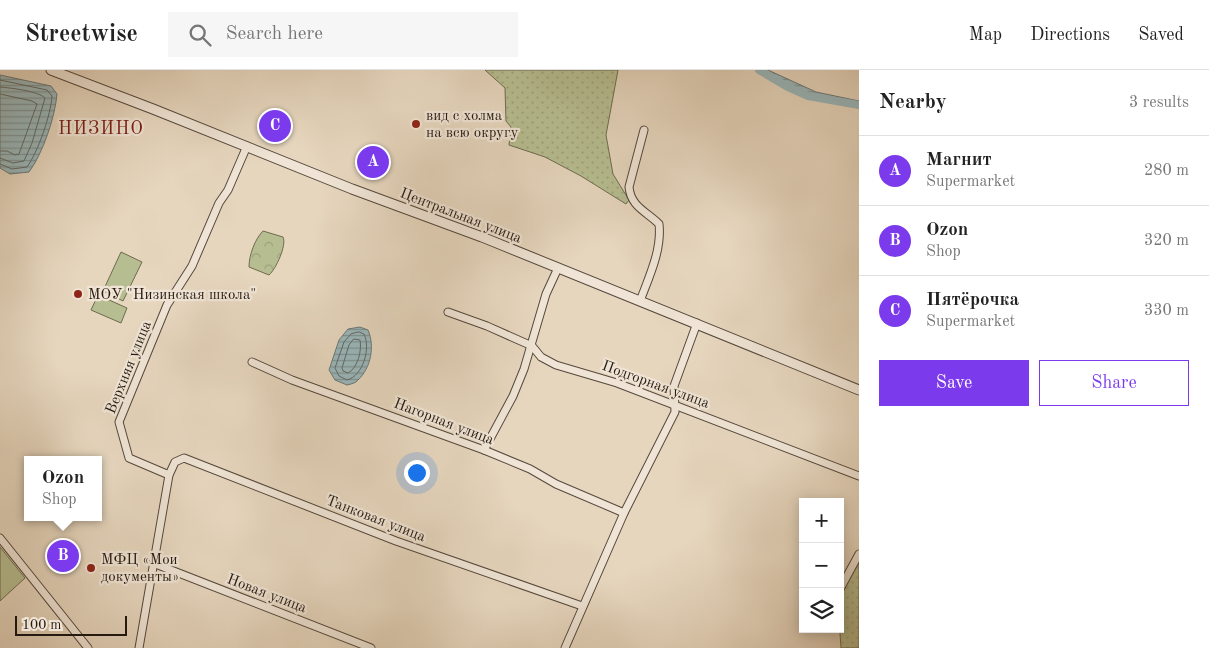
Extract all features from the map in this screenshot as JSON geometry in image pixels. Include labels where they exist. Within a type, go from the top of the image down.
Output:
[{"type":"street","name":"Центральная улица","points":[[51,70],[358,191],[482,237],[859,390]]},
{"type":"street","points":[[640,301],[654,265],[660,232],[659,224],[635,204],[630,197],[629,187],[644,130]]},
{"type":"street","name":"Верхняя улица","points":[[169,475],[129,458],[119,422],[167,305],[192,266],[219,203],[228,190],[247,146]]},
{"type":"street","points":[[484,450],[513,396],[532,346],[546,294],[558,268]]},
{"type":"street","name":"Подгорная улица","points":[[448,312],[487,326],[532,346],[541,357],[556,365],[617,383],[859,476]]},
{"type":"street","points":[[565,648],[624,513],[675,412],[674,386],[697,323]]},
{"type":"street","name":"Нагорная улица","points":[[252,362],[292,380],[484,450],[530,469],[556,484],[624,513]]},
{"type":"street","name":"Танковая улица","points":[[169,475],[175,462],[184,458],[396,541],[582,606]]},
{"type":"street","points":[[139,648],[152,563],[169,475]]},
{"type":"street","points":[[0,538],[88,648]]},
{"type":"street","points":[[841,588],[859,554]]},
{"type":"street","name":"Новая улица","points":[[152,563],[371,648]]},
{"type":"green space","points":[[485,70],[618,70],[606,135],[613,174],[629,200],[626,204],[581,176],[545,157],[509,145],[511,127],[506,121],[505,88]]},
{"type":"green space","points":[[263,231],[283,237],[284,241],[280,257],[269,275],[249,267],[253,248],[257,238]]},
{"type":"green space","points":[[121,252],[142,262],[123,301],[103,291]]},
{"type":"green space","points":[[98,295],[127,308],[121,323],[91,310]]},
{"type":"green space","points":[[0,547],[25,578],[0,601]]},
{"type":"green space","points":[[859,559],[859,648],[841,648],[840,633],[844,633],[844,588]]},
{"type":"water","points":[[755,70],[768,70],[816,92],[859,101],[859,105],[801,92]]},
{"type":"water","points":[[0,75],[51,86],[57,94],[54,113],[47,135],[39,155],[29,172],[10,174],[0,168]]},
{"type":"water","points":[[360,327],[368,330],[371,356],[362,375],[356,382],[347,385],[335,380],[329,370],[339,340],[348,329]]},
{"type":"waterway","points":[[759,70],[808,96],[859,105]]},
{"type":"place","name":"вид с холма на всю округу","points":[[416,124]]},
{"type":"place","name":"Пятёрочка","points":[[275,126]]},
{"type":"place","name":"Магнит","points":[[373,162]]},
{"type":"place","name":"МОУ \"Низинская школа\"","points":[[78,294]]},
{"type":"place","name":"Ozon","points":[[63,556]]},
{"type":"place","name":"МФЦ «Мои документы»","points":[[91,568]]},
{"type":"district","name":"НИЗИНО","points":[[101,128]]}]
